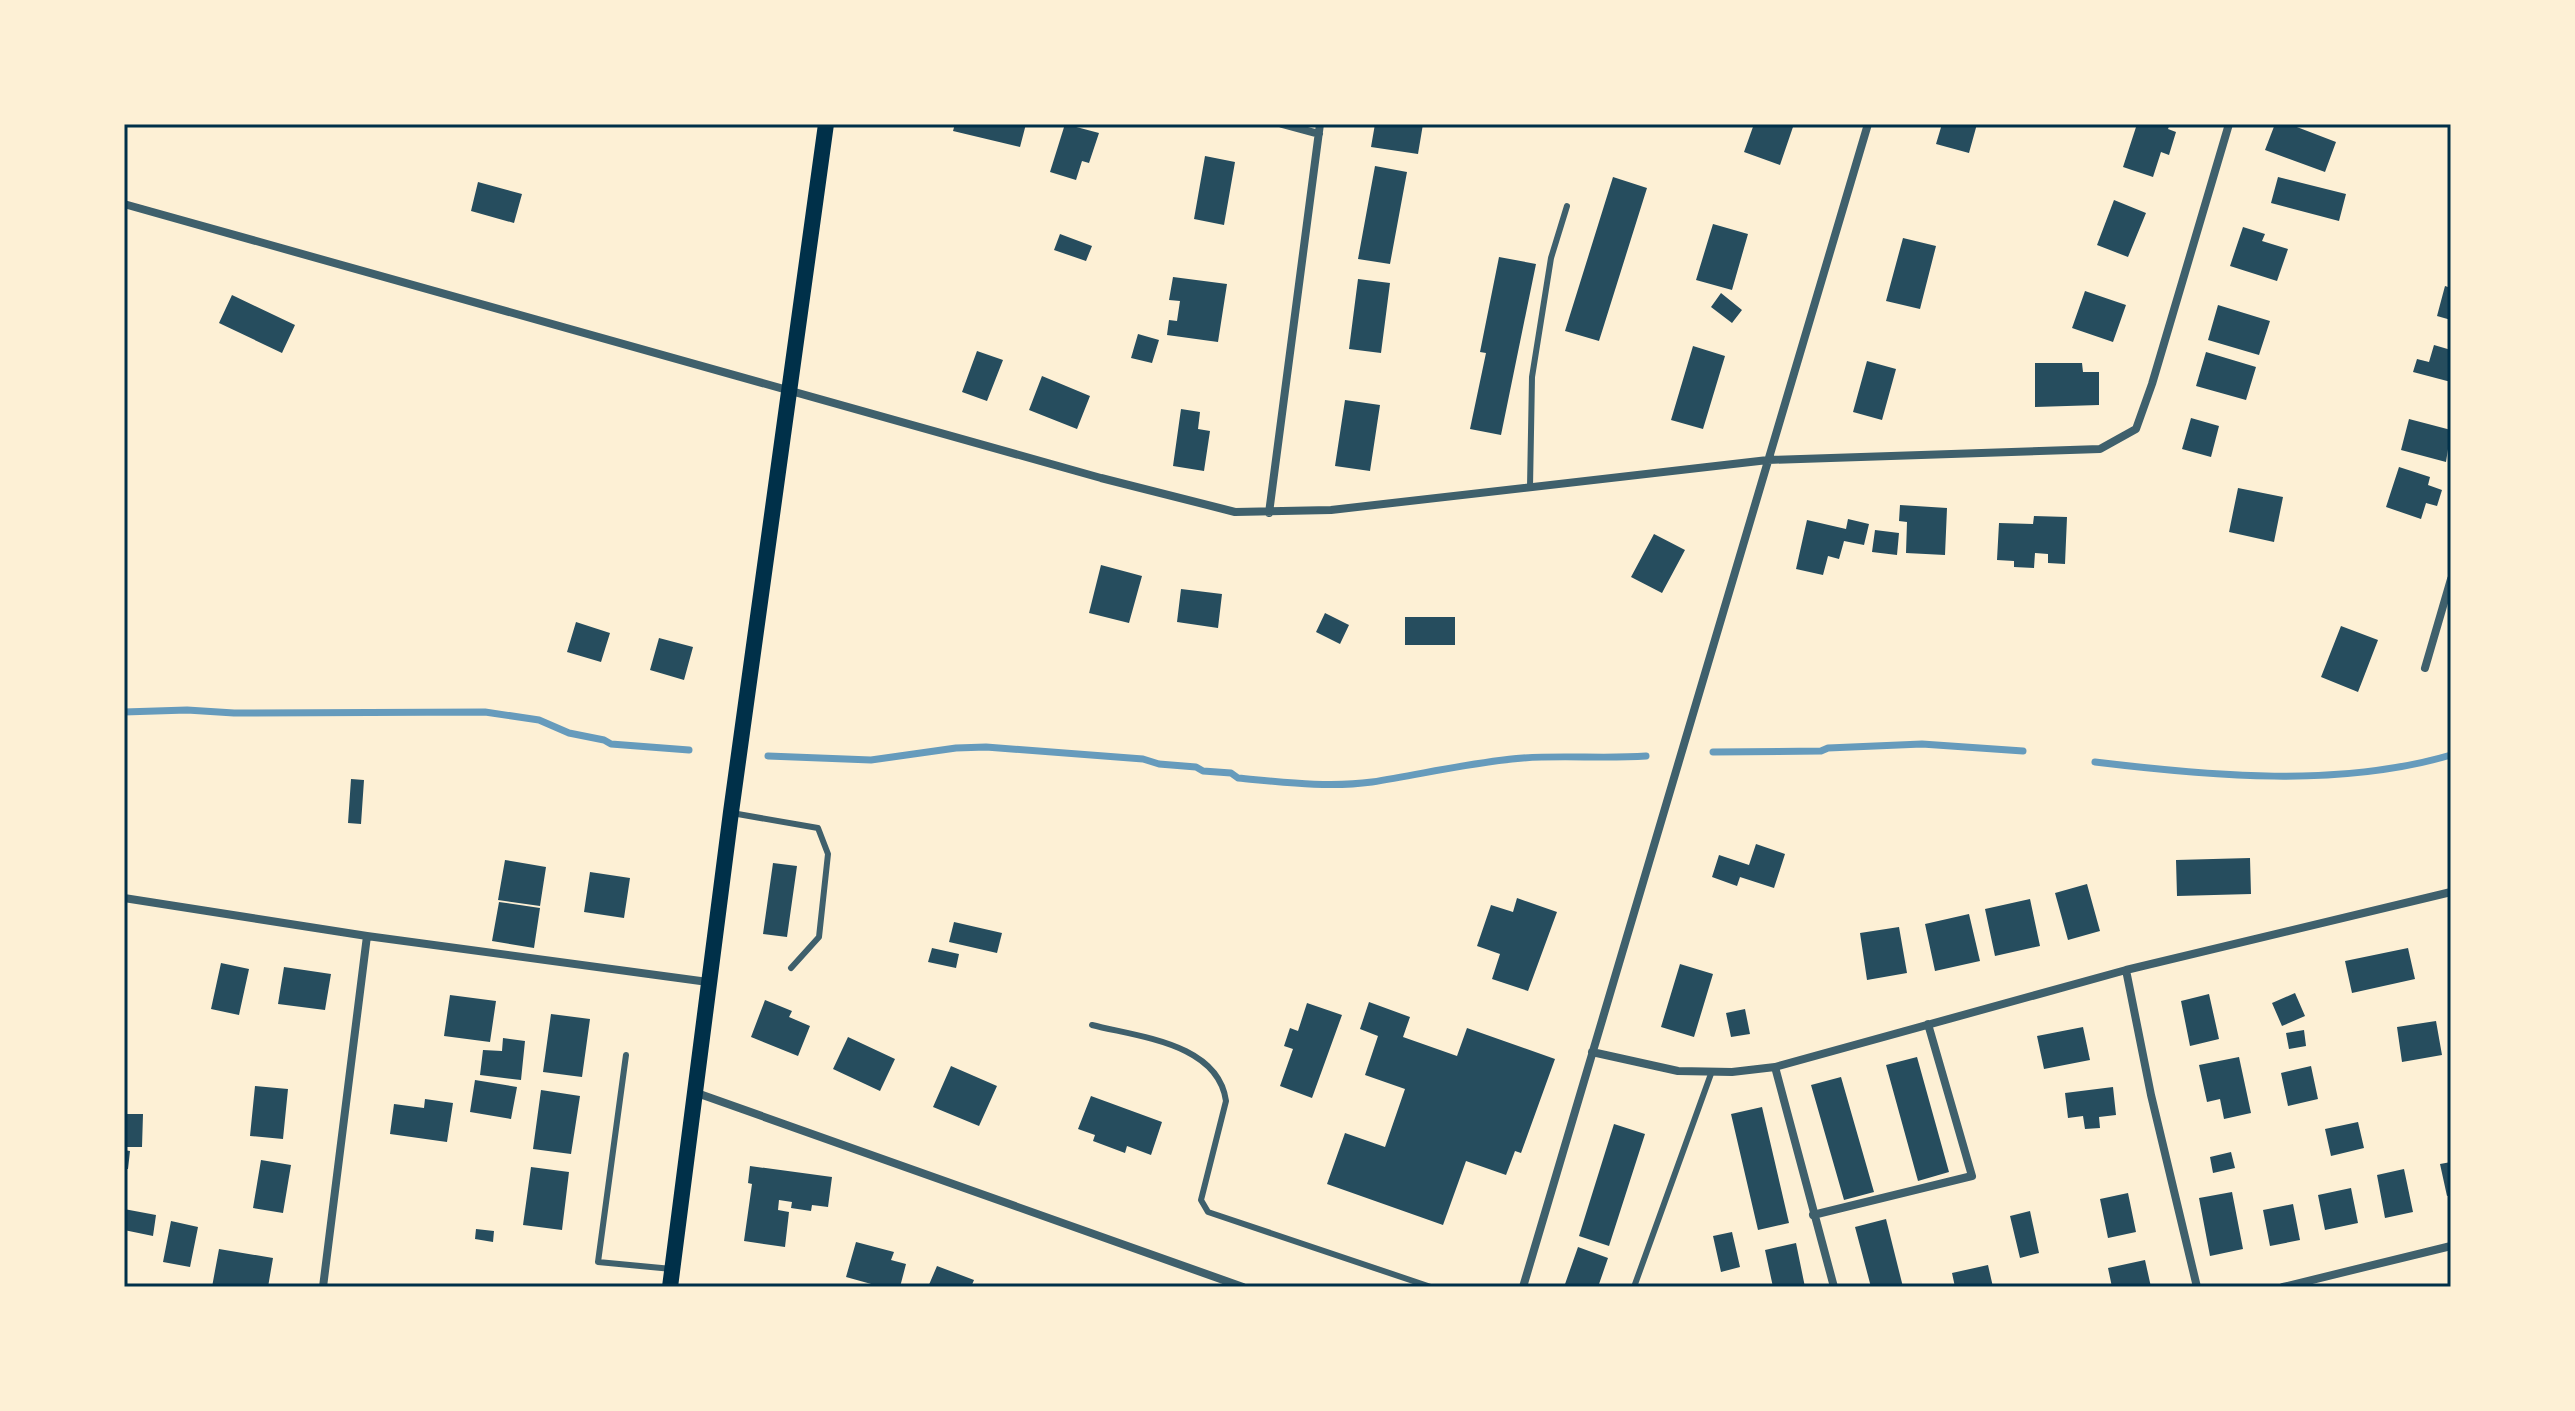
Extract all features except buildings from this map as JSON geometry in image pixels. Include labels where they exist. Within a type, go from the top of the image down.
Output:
[{"type":"main road","points":[[670,1287],[708,982],[826,124]]},
{"type":"street","points":[[1282,124],[1319,134]]},
{"type":"street","points":[[1269,513],[1320,124]]},
{"type":"street","points":[[1523,1287],[1868,124]]},
{"type":"street","points":[[124,204],[682,363],[790,390],[1101,478],[1235,512],[1269,513],[1331,510],[1768,460],[2100,449],[2136,429],[2229,124]]},
{"type":"street","points":[[2425,668],[2451,579]]},
{"type":"street","points":[[1592,1052],[1678,1071],[1775,1067],[2126,970],[2451,892]]},
{"type":"street","points":[[124,898],[367,936],[708,982]]},
{"type":"street","points":[[323,1287],[367,936]]},
{"type":"street","points":[[2126,970],[2151,1095],[2197,1287]]},
{"type":"street","points":[[1813,1215],[1972,1176],[1928,1024]]},
{"type":"street","points":[[1775,1067],[1834,1287]]},
{"type":"street","points":[[694,1092],[1243,1287]]},
{"type":"street","points":[[2283,1287],[2451,1246]]},
{"type":"lane","points":[[1530,487],[1532,377],[1551,258],[1567,206]]},
{"type":"lane","points":[[731,812],[818,828],[828,854],[819,937],[791,968]]},
{"type":"lane","points":[[1092,1025],[1187,1050],[1213,1071],[1224,1086],[1226,1101],[1201,1200],[1208,1212],[1431,1287]]},
{"type":"lane","points":[[626,1055],[598,1262],[672,1269]]},
{"type":"lane","points":[[1634,1287],[1712,1071]]},
{"type":"waterway","points":[[124,712],[485,712],[539,720],[569,733],[611,744],[689,750]]},
{"type":"waterway","points":[[1713,752],[1821,751],[1828,748],[1922,744],[2023,751]]},
{"type":"waterway","points":[[768,756],[871,760],[986,747],[1143,759],[1159,764],[1231,773],[1238,778],[1305,784],[1372,782],[1523,758],[1646,756]]},
{"type":"waterway","points":[[2095,762],[2229,775],[2274,776],[2364,772],[2451,755]]}]
